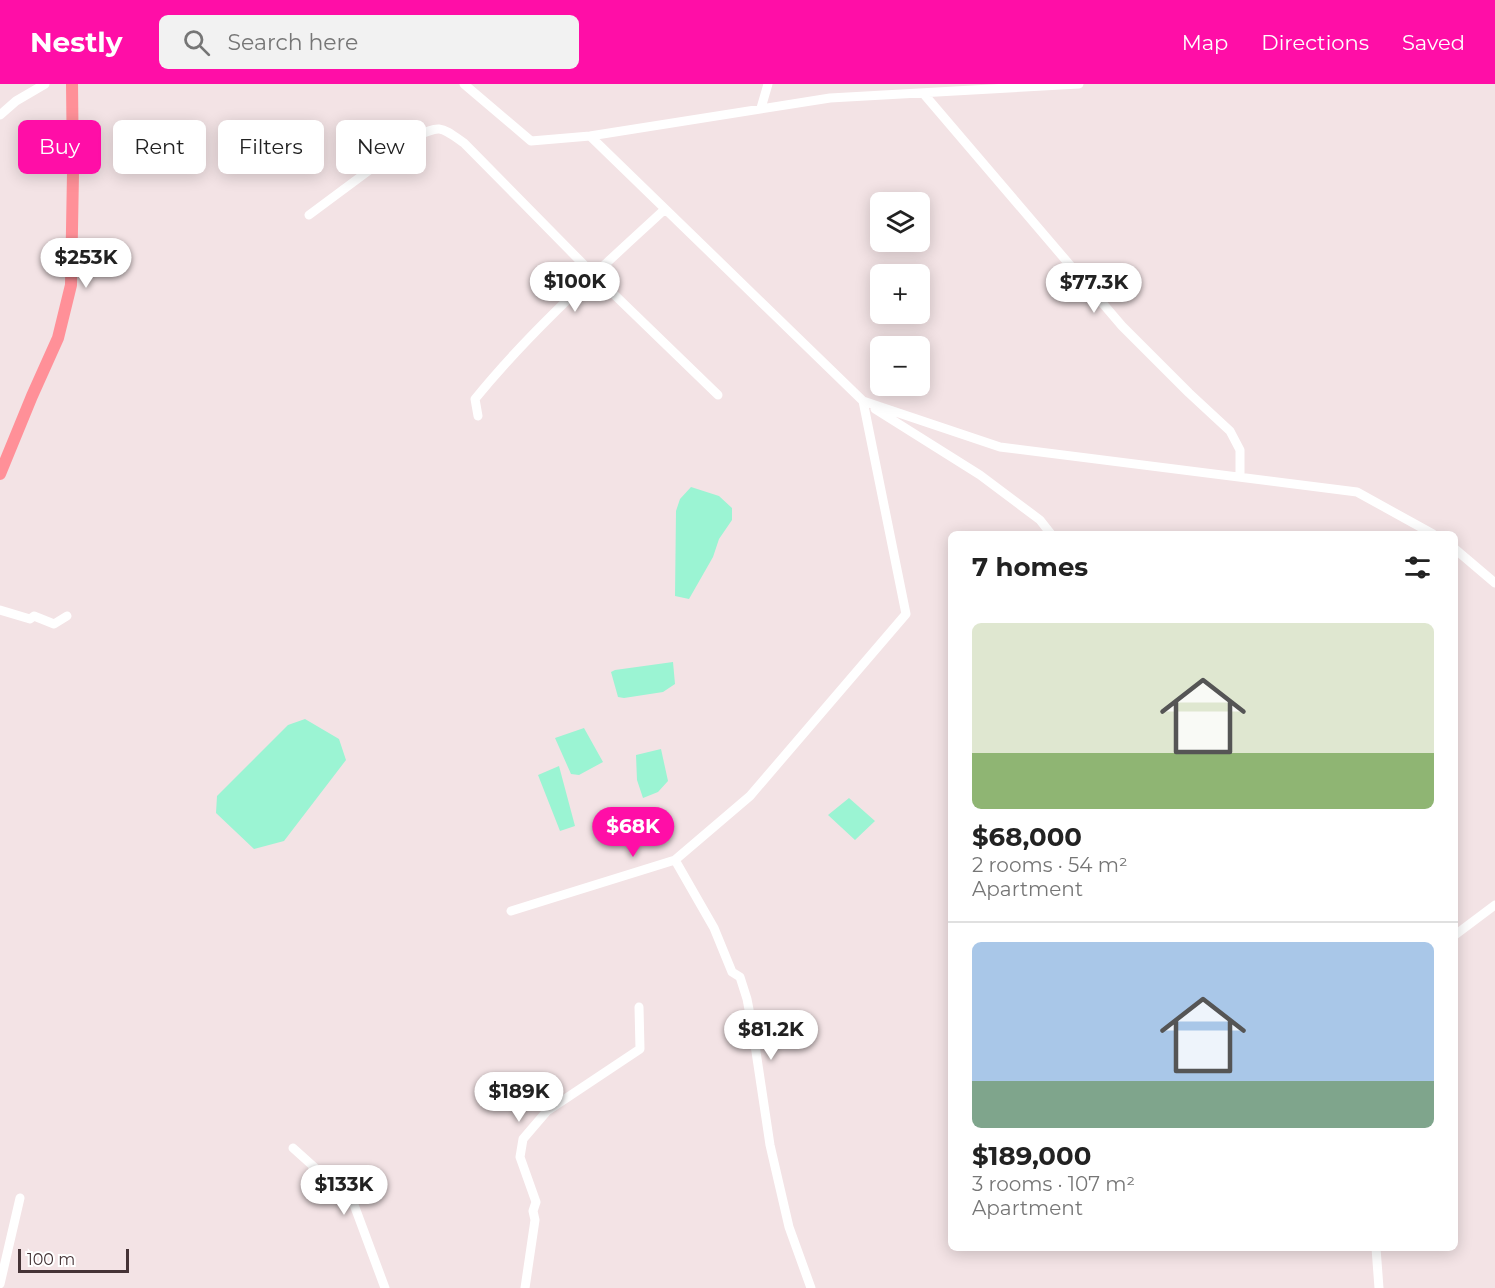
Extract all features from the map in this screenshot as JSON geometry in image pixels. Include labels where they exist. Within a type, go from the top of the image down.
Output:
[{"type":"main road","points":[[0,474],[58,338],[71,285],[72,84]]},
{"type":"street","points":[[0,115],[16,101],[45,84]]},
{"type":"street","points":[[464,84],[531,141],[590,136],[830,98],[1079,84]]},
{"type":"street","points":[[761,108],[768,84]]},
{"type":"street","points":[[923,93],[1122,326],[1230,431],[1240,450],[1240,477]]},
{"type":"street","points":[[309,215],[414,137],[434,129],[444,129],[464,143],[594,275],[718,395]]},
{"type":"street","points":[[590,136],[863,401],[980,476],[1040,520],[1049,531]]},
{"type":"street","points":[[478,416],[475,399],[498,371],[594,275],[664,210]]},
{"type":"street","points":[[863,401],[1000,447],[1357,492],[1428,531]]},
{"type":"street","points":[[511,911],[675,860],[750,796],[906,614],[863,401]]},
{"type":"street","points":[[1458,552],[1495,583]]},
{"type":"street","points":[[0,610],[30,618],[34,616],[54,624],[67,616]]},
{"type":"street","points":[[675,860],[714,928],[732,972],[740,977],[744,988],[772,1155],[789,1227],[811,1288]]},
{"type":"street","points":[[1458,932],[1495,905]]},
{"type":"street","points":[[525,1288],[535,1220],[533,1210],[537,1202],[520,1157],[523,1139],[547,1111],[640,1049],[639,1007]]},
{"type":"street","points":[[293,1148],[353,1202],[385,1288]]},
{"type":"street","points":[[0,1284],[20,1198]]},
{"type":"street","points":[[1376,1251],[1379,1288]]},
{"type":"shaded area","points":[[691,487],[719,496],[732,508],[732,520],[719,539],[713,557],[689,599],[675,596],[676,511],[680,499]]},
{"type":"shaded area","points":[[673,662],[675,684],[663,692],[618,697],[611,672]]},
{"type":"shaded area","points":[[305,719],[339,739],[346,760],[284,841],[254,849],[216,813],[217,796],[288,725]]},
{"type":"shaded area","points":[[584,728],[603,762],[579,775],[571,774],[555,738]]},
{"type":"shaded area","points":[[661,749],[668,781],[658,792],[643,798],[637,780],[636,755]]},
{"type":"shaded area","points":[[559,766],[575,826],[560,831],[538,775]]},
{"type":"shaded area","points":[[849,798],[875,821],[855,840],[828,815]]}]
